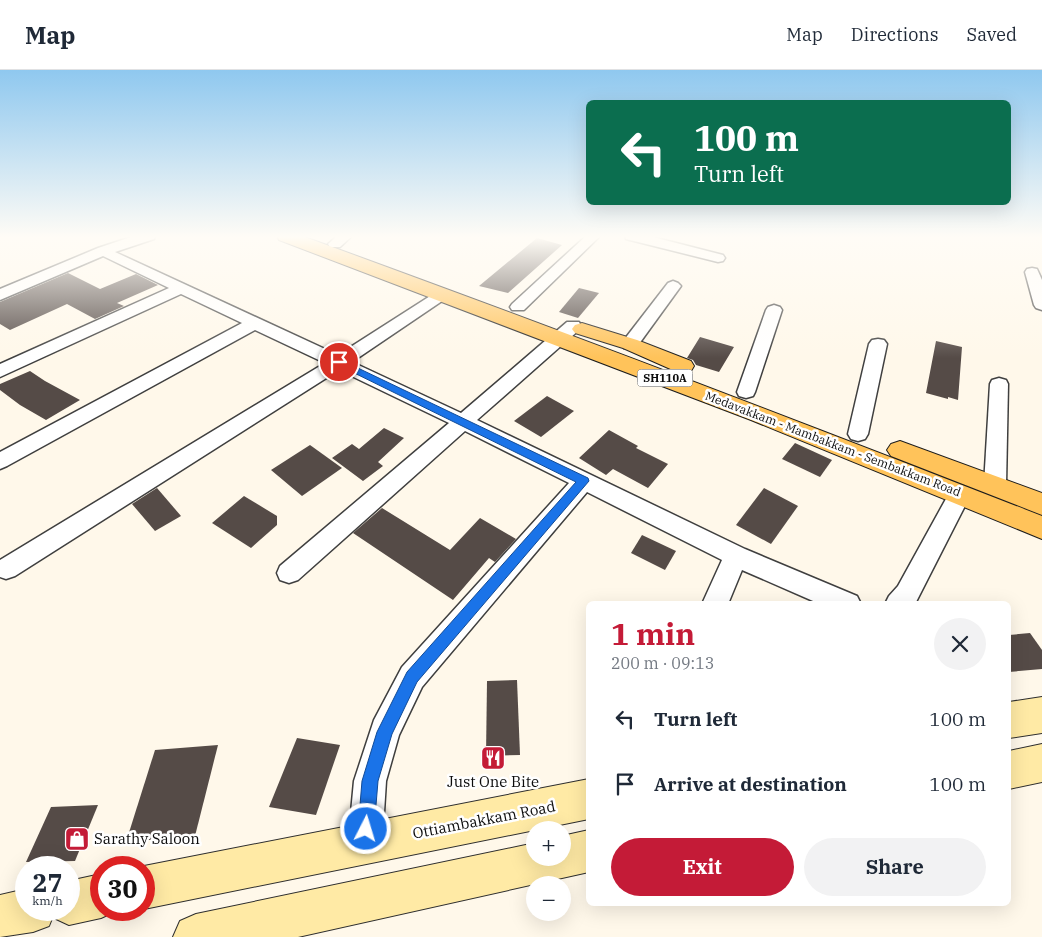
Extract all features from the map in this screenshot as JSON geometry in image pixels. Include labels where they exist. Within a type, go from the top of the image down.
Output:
[{"type":"main road","name":"Medavakkam - Mambakkam - Sembakkam Road","points":[[395,276],[443,294],[565,332],[630,344],[746,392],[1042,504]]},
{"type":"main road","name":"Medavakkam - Mambakkam - Sembakkam Road","points":[[427,276],[518,307],[565,332],[759,414],[1042,528]]},
{"type":"street","points":[[0,295],[43,276]]},
{"type":"street","points":[[157,276],[462,421],[736,556],[841,601]]},
{"type":"street","points":[[518,307],[551,276]]},
{"type":"street","points":[[1033,276],[1042,305]]},
{"type":"street","points":[[630,344],[673,286]]},
{"type":"street","points":[[0,372],[181,288]]},
{"type":"street","points":[[6,569],[339,362],[443,294]]},
{"type":"street","points":[[746,392],[774,310]]},
{"type":"street","points":[[0,461],[255,323]]},
{"type":"street","points":[[290,573],[565,332]]},
{"type":"street","points":[[858,434],[878,344]]},
{"type":"street","points":[[995,485],[999,384]]},
{"type":"street","points":[[365,844],[370,781],[385,732],[412,677],[584,481]]},
{"type":"street","points":[[901,601],[907,594],[960,494]]},
{"type":"street","points":[[716,601],[736,556]]},
{"type":"street","points":[[1011,720],[1042,715]]},
{"type":"street","points":[[1011,770],[1042,763]]},
{"type":"street","name":"Ottiambakkam Road","points":[[155,886],[586,800]]},
{"type":"street","points":[[571,855],[586,852]]},
{"type":"street","points":[[196,937],[526,865]]},
{"type":"street","points":[[0,917],[15,914]]},
{"type":"building","points":[[60,276],[75,276],[100,289],[130,276],[141,276],[158,285],[117,303],[124,306],[95,319],[67,304],[10,330],[0,324],[0,302]]},
{"type":"building","points":[[491,276],[527,276],[508,293],[479,286]]},
{"type":"building","points":[[579,288],[599,293],[578,318],[559,312]]},
{"type":"building","points":[[700,337],[734,347],[719,372],[696,365],[693,360],[687,358]]},
{"type":"building","points":[[936,341],[962,347],[958,400],[926,393]]},
{"type":"building","points":[[30,371],[80,400],[46,420],[20,405],[0,390],[0,384]]},
{"type":"building","points":[[547,396],[574,411],[541,437],[514,421]]},
{"type":"building","points":[[384,428],[404,438],[378,462],[383,466],[363,481],[332,458],[352,444],[359,449]]},
{"type":"building","points":[[609,430],[638,446],[636,448],[668,464],[648,488],[613,469],[606,475],[579,458]]},
{"type":"building","points":[[795,443],[832,460],[820,477],[782,459]]},
{"type":"building","points":[[310,445],[342,468],[302,496],[271,470]]},
{"type":"building","points":[[157,488],[181,516],[155,531],[132,504]]},
{"type":"building","points":[[764,488],[798,506],[771,544],[736,525]]},
{"type":"building","points":[[244,496],[277,516],[277,525],[251,548],[212,523]]},
{"type":"building","points":[[382,508],[450,550],[480,518],[516,539],[495,562],[489,558],[453,600],[353,533]]},
{"type":"building","points":[[642,535],[676,551],[665,570],[631,553]]},
{"type":"building","points":[[1030,633],[1042,650],[1042,669],[1011,672],[1011,635]]},
{"type":"building","points":[[517,680],[520,755],[486,756],[487,681]]},
{"type":"building","points":[[297,738],[340,745],[316,815],[269,807]]},
{"type":"building","points":[[218,745],[195,836],[126,842],[155,750]]},
{"type":"building","points":[[98,805],[77,856],[29,856],[51,807]]},
{"type":"place","name":"Just One Bite","points":[[493,758]]},
{"type":"place","name":"Sarathy Saloon","points":[[77,839]]},
{"type":"route","points":[[339,362],[584,481],[412,677],[385,732],[370,781],[366,829]]}]
